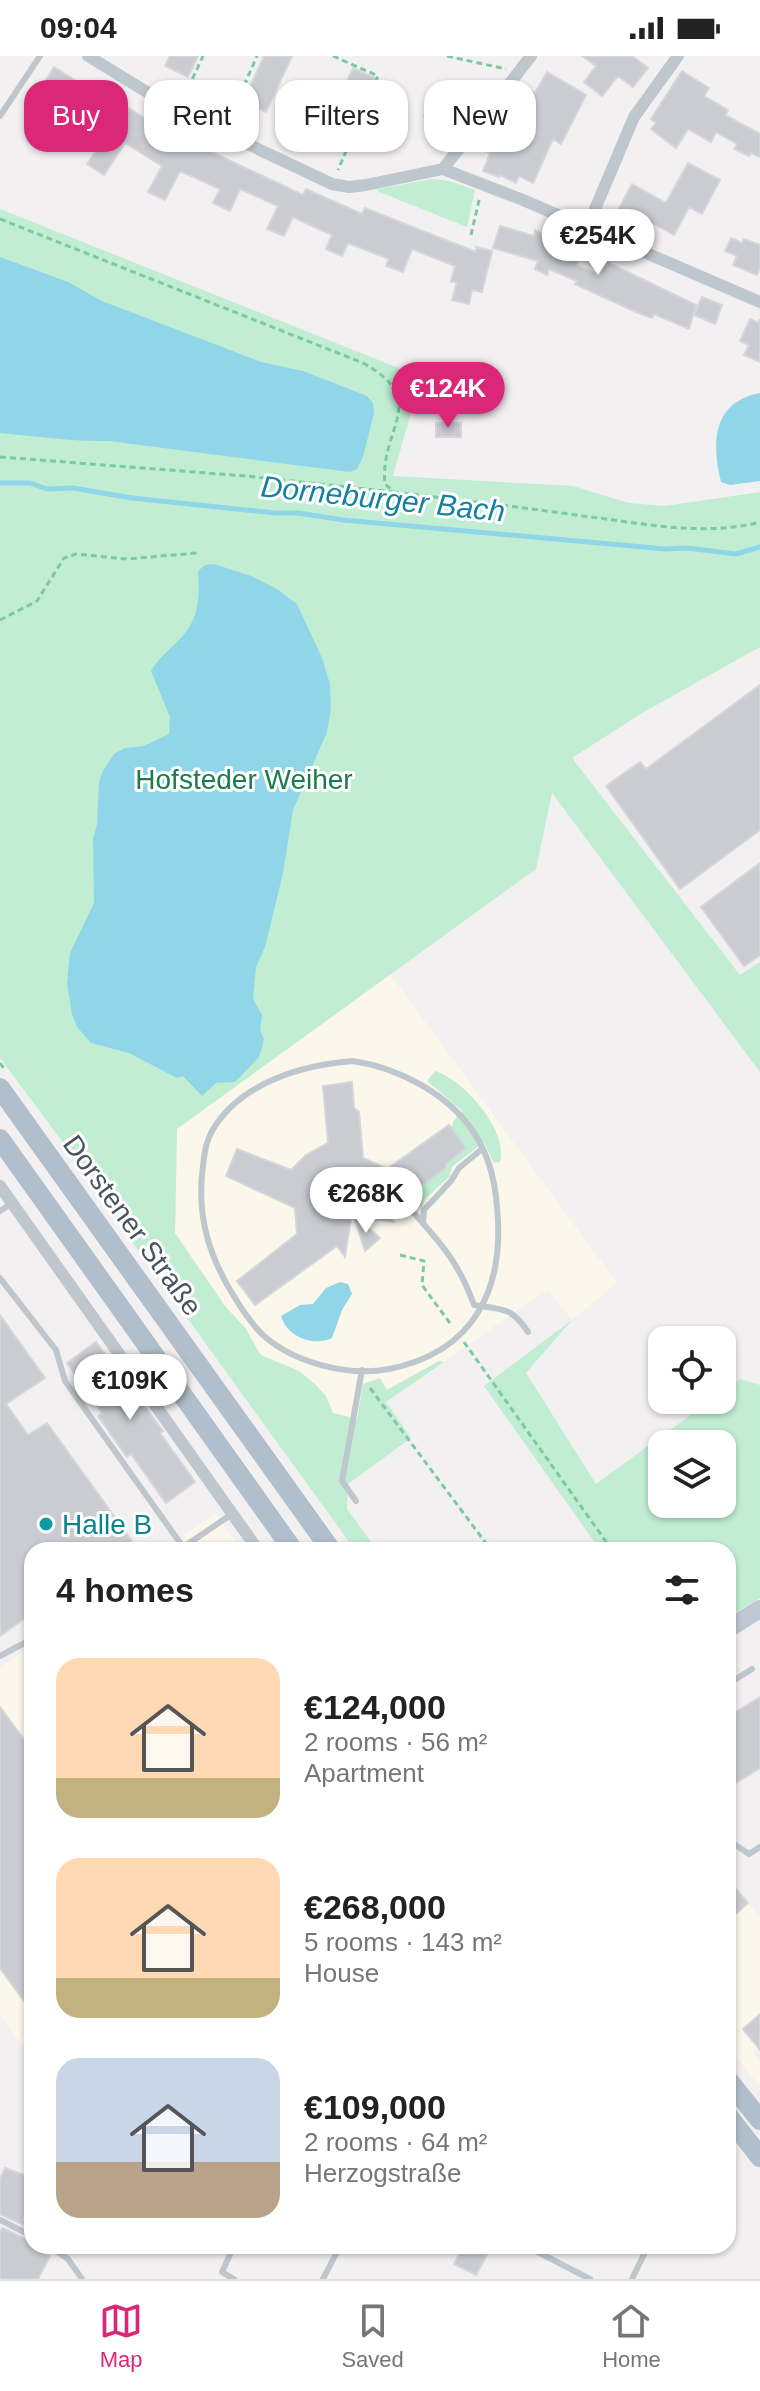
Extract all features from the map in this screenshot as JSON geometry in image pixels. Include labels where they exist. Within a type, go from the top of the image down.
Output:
[{"type":"main road","name":"Dorstener Straße","points":[[0,1088],[325,1542]]},
{"type":"main road","name":"Dorstener Straße","points":[[0,1139],[287,1542]]},
{"type":"main road","points":[[736,2090],[760,2120]]},
{"type":"main road","points":[[736,2126],[760,2157]]},
{"type":"street","points":[[88,56],[144,90]]},
{"type":"street","points":[[443,169],[531,56]]},
{"type":"street","points":[[587,228],[634,117],[678,56]]},
{"type":"street","points":[[259,150],[332,184],[357,186],[443,169],[760,302]]},
{"type":"street","points":[[0,1186],[6,1208],[252,1542]]},
{"type":"street","points":[[736,1624],[760,1609]]},
{"type":"lane","points":[[0,116],[40,56]]},
{"type":"lane","points":[[353,1061],[378,1065],[427,1089],[456,1112],[474,1132],[489,1161],[499,1226],[495,1277],[481,1307],[459,1336],[416,1361],[388,1369],[363,1374],[312,1362],[285,1350],[264,1336],[244,1313],[218,1272],[208,1244],[201,1214],[201,1180],[210,1133],[235,1105],[276,1078],[307,1067],[353,1061]]},
{"type":"lane","points":[[423,1223],[424,1210],[431,1201],[459,1168],[482,1149]]},
{"type":"lane","points":[[407,1205],[450,1254],[464,1276],[474,1305],[506,1309],[519,1317],[528,1332]]},
{"type":"lane","points":[[0,1278],[56,1350],[65,1381],[176,1542]]},
{"type":"lane","points":[[356,1501],[342,1481],[363,1374]]},
{"type":"lane","points":[[191,1542],[232,1513]]},
{"type":"lane","points":[[0,1656],[24,1643]]},
{"type":"lane","points":[[736,1679],[752,1669]]},
{"type":"lane","points":[[736,1845],[749,1854],[760,1847]]},
{"type":"lane","points":[[0,2220],[24,2232]]},
{"type":"lane","points":[[61,2254],[82,2279]]},
{"type":"lane","points":[[230,2254],[222,2272],[234,2279]]},
{"type":"lane","points":[[323,2279],[336,2254]]},
{"type":"lane","points":[[542,2254],[590,2279]]},
{"type":"lane","points":[[632,2279],[644,2254]]},
{"type":"path","points":[[192,80],[203,56]]},
{"type":"path","points":[[246,80],[257,56]]},
{"type":"path","points":[[332,184],[378,76],[333,56]]},
{"type":"path","points":[[447,56],[518,72]]},
{"type":"path","points":[[471,235],[483,185]]},
{"type":"path","points":[[0,219],[384,374],[399,392],[400,404],[383,472],[385,484],[394,492]]},
{"type":"path","points":[[0,457],[246,476],[587,516],[658,528],[740,527],[760,522]]},
{"type":"path","points":[[0,620],[37,601],[64,558],[76,554],[127,559],[197,553]]},
{"type":"path","points":[[400,1255],[424,1261],[422,1285],[606,1542]]},
{"type":"path","points":[[363,1374],[485,1542]]},
{"type":"shaded area","points":[[390,974],[617,1283],[572,1320],[548,1289],[444,1362],[439,1361],[386,1390],[358,1419],[333,1413],[326,1396],[314,1383],[298,1371],[261,1355],[246,1329],[225,1306],[175,1233],[177,1127]]},
{"type":"shaded area","points":[[216,1514],[236,1542],[174,1542]]},
{"type":"shaded area","points":[[24,1651],[24,2048],[0,2014],[0,1668]]},
{"type":"shaded area","points":[[736,1889],[760,1917],[760,2044],[753,2052],[760,2061],[760,2087],[736,2056]]},
{"type":"green space","points":[[432,179],[475,190],[467,227],[377,191]]},
{"type":"green space","name":"Hofsteder Weiher","points":[[0,209],[421,377],[393,476],[573,486],[629,503],[665,506],[760,492],[760,647],[642,713],[572,758],[740,975],[760,962],[760,1072],[552,793],[536,869],[177,1129],[175,1233],[225,1306],[246,1329],[261,1355],[299,1371],[314,1383],[326,1396],[333,1413],[357,1419],[363,1384],[380,1378],[387,1390],[439,1361],[444,1362],[386,1402],[411,1438],[348,1484],[347,1509],[371,1542],[349,1542],[130,1239],[97,1188],[0,1058]]},
{"type":"green space","points":[[435,1071],[458,1084],[491,1122],[498,1136],[500,1162],[494,1163],[484,1142],[452,1167],[450,1176],[424,1200],[421,1209],[408,1196],[466,1148],[451,1128],[462,1111],[427,1081]]},
{"type":"green space","points":[[572,1320],[526,1373],[596,1484],[648,1446],[648,1518],[736,1518],[736,1430],[670,1430],[692,1414],[736,1414],[736,1382],[740,1379],[760,1385],[760,1598],[736,1612],[736,1542],[594,1542],[484,1386]]},
{"type":"water","points":[[0,257],[68,282],[102,301],[261,362],[303,371],[367,396],[373,403],[374,413],[357,469],[350,472],[109,441],[0,433]]},
{"type":"water","points":[[760,393],[760,481],[730,485],[721,482],[716,452],[719,426],[733,405]]},
{"type":"water","name":"Hofsteder Weiher","points":[[214,564],[251,576],[277,589],[297,604],[322,658],[330,684],[331,708],[327,732],[293,810],[283,873],[265,947],[256,967],[253,999],[262,1015],[260,1030],[264,1040],[259,1057],[235,1082],[216,1083],[202,1096],[183,1076],[177,1078],[129,1053],[91,1043],[77,1027],[67,983],[70,953],[94,903],[93,838],[97,825],[99,782],[114,754],[125,748],[144,746],[169,734],[170,717],[151,671],[190,626],[198,601],[198,571],[205,565]]},
{"type":"water","points":[[340,1282],[348,1284],[352,1294],[342,1310],[332,1338],[309,1341],[289,1330],[281,1316],[300,1305],[313,1304],[326,1288]]},
{"type":"building","points":[[170,56],[198,56],[188,77],[165,66]]},
{"type":"building","points":[[264,56],[292,56],[281,80],[275,80],[275,93],[266,112],[259,109],[259,80],[253,80]]},
{"type":"building","points":[[582,56],[632,56],[648,68],[633,87],[618,76],[602,96],[584,82],[596,66]]},
{"type":"building","points":[[54,67],[75,80],[46,80]]},
{"type":"building","points":[[353,68],[375,78],[374,80],[348,80]]},
{"type":"building","points":[[682,71],[709,88],[704,96],[728,110],[725,115],[760,134],[760,157],[734,149],[737,144],[716,132],[711,142],[688,129],[676,148],[651,129],[656,123],[651,119]]},
{"type":"building","points":[[547,72],[586,95],[561,144],[553,139],[533,183],[519,176],[516,183],[483,171],[488,152],[536,152],[536,91]]},
{"type":"building","points":[[128,108],[144,118],[144,152],[212,152],[303,195],[306,189],[362,214],[365,208],[476,252],[476,247],[492,251],[482,292],[472,290],[469,304],[452,300],[457,283],[451,281],[455,266],[412,249],[403,272],[386,266],[389,259],[348,243],[342,256],[326,249],[332,235],[293,217],[284,236],[267,229],[278,206],[240,189],[230,211],[213,203],[220,189],[180,171],[165,200],[148,192],[162,166],[128,145]]},
{"type":"building","points":[[95,152],[119,152],[104,175],[87,164]]},
{"type":"building","points":[[688,163],[720,180],[702,214],[689,207],[674,235],[642,217],[637,225],[616,214],[632,184],[666,203]]},
{"type":"building","points":[[500,226],[534,236],[535,230],[580,255],[576,265],[599,275],[605,261],[696,305],[689,329],[654,314],[652,318],[636,312],[549,269],[547,275],[535,269],[538,261],[493,248]]},
{"type":"building","points":[[731,238],[760,245],[757,275],[733,265],[737,256],[725,251]]},
{"type":"building","points":[[702,297],[722,305],[715,324],[694,315]]},
{"type":"building","points":[[750,319],[758,323],[760,319],[760,362],[744,355],[749,345],[740,341]]},
{"type":"building","points":[[436,423],[461,423],[461,437],[436,437]]},
{"type":"building","points":[[760,685],[760,830],[680,889],[606,786],[640,762],[646,769]]},
{"type":"building","points":[[760,863],[760,955],[744,966],[701,907]]},
{"type":"building","points":[[352,1082],[354,1108],[359,1112],[363,1158],[387,1169],[449,1125],[466,1148],[446,1164],[446,1168],[386,1210],[394,1222],[354,1216],[352,1212],[345,1257],[337,1246],[255,1305],[237,1281],[297,1234],[295,1208],[226,1176],[237,1149],[291,1170],[306,1155],[328,1143],[323,1086]]},
{"type":"building","points":[[354,1216],[380,1238],[365,1251]]},
{"type":"building","points":[[0,1315],[45,1378],[6,1404],[28,1435],[47,1423],[132,1541],[24,1542],[24,1619],[0,1636]]},
{"type":"building","points":[[96,1342],[163,1431],[160,1433],[195,1482],[166,1503],[131,1454],[127,1457],[98,1416],[102,1413],[67,1363]]},
{"type":"building","points":[[760,1697],[760,1768],[736,1783],[736,1712]]},
{"type":"building","points":[[0,1707],[24,1739],[24,2001],[0,1968]]},
{"type":"building","points":[[736,1889],[748,1903],[736,1914]]},
{"type":"building","points":[[760,2014],[760,2050],[743,2029]]},
{"type":"building","points":[[5,2168],[24,2175],[24,2225],[0,2214],[0,2179]]},
{"type":"building","points":[[2,2228],[24,2238],[24,2254],[50,2256],[38,2279],[0,2279]]},
{"type":"building","points":[[459,2254],[487,2255],[476,2275],[454,2264]]},
{"type":"waterway","name":"Dorneburger Bach","points":[[0,483],[30,483],[47,489],[73,488],[132,498],[275,513],[665,549],[687,548],[736,554],[760,547]]},
{"type":"place","name":"Halle B","points":[[46,1524]]}]
